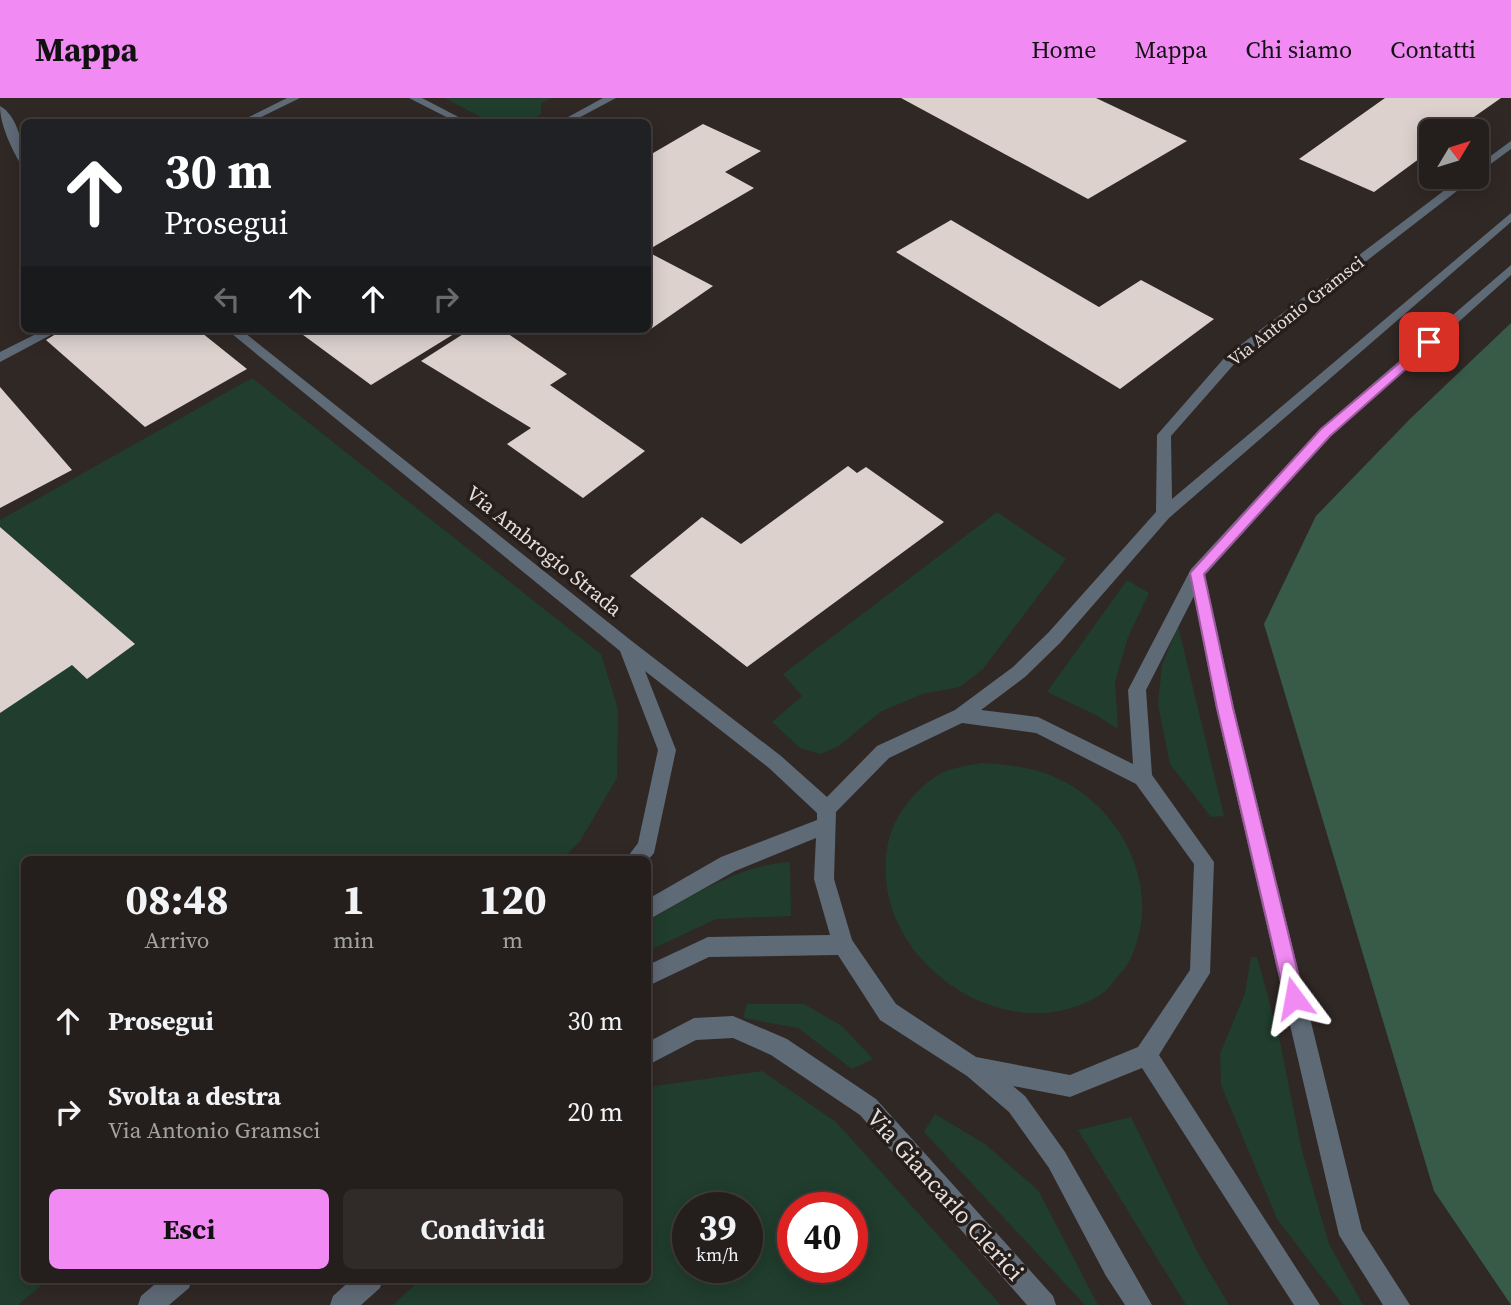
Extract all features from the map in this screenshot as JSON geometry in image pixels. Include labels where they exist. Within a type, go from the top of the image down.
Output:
[{"type":"street","points":[[250,119],[295,98]]},
{"type":"street","points":[[414,98],[457,119]]},
{"type":"street","points":[[570,119],[611,98]]},
{"type":"street","points":[[0,109],[6,115],[21,155]]},
{"type":"street","points":[[1489,161],[1511,144]]},
{"type":"street","name":"Via Antonio Gramsci","points":[[1164,514],[1164,435],[1231,359],[1453,189]]},
{"type":"street","points":[[651,908],[727,864],[827,817],[883,752],[961,715],[1028,664],[1164,514],[1511,216]]},
{"type":"street","points":[[1143,778],[1137,690],[1197,573],[1325,433],[1511,269]]},
{"type":"street","points":[[0,358],[49,333]]},
{"type":"street","name":"Via Ambrogio Strada","points":[[237,333],[627,647],[775,762],[827,817]]},
{"type":"street","points":[[1197,573],[1225,708],[1351,1235],[1398,1305]]},
{"type":"street","points":[[627,647],[667,750],[647,847],[639,856]]},
{"type":"street","points":[[961,715],[1038,725],[1143,778],[1204,862],[1200,973],[1146,1055],[1070,1086],[972,1067]]},
{"type":"street","points":[[827,817],[824,879],[843,945],[888,1012],[972,1067],[1017,1104],[1057,1160],[1115,1267],[1140,1305]]},
{"type":"street","points":[[651,975],[708,947],[843,945]]},
{"type":"street","name":"Via Giancarlo Clerici","points":[[651,1052],[694,1029],[733,1027],[779,1047],[867,1107],[1044,1305]]},
{"type":"street","points":[[1146,1055],[1308,1305]]},
{"type":"street","points":[[150,1305],[175,1283]]},
{"type":"street","points":[[342,1305],[367,1283]]},
{"type":"green space","points":[[445,98],[552,98],[541,103],[541,114],[529,119],[489,119]]},
{"type":"green space","points":[[1511,323],[1511,1305],[1434,1191],[1264,624],[1316,516],[1410,419]]},
{"type":"green space","points":[[252,378],[601,654],[618,709],[617,778],[580,841],[565,856],[21,856],[21,1283],[44,1283],[18,1305],[0,1305],[0,520]]},
{"type":"green space","points":[[997,512],[1066,559],[983,669],[960,687],[922,694],[880,712],[839,746],[821,754],[800,748],[772,722],[802,696],[783,674]]},
{"type":"green space","points":[[1127,580],[1149,593],[1128,637],[1115,682],[1118,729],[1096,715],[1047,692]]},
{"type":"green space","points":[[1178,626],[1224,816],[1211,817],[1170,764],[1158,705],[1162,665]]},
{"type":"green space","points":[[982,763],[1031,769],[1059,779],[1080,791],[1099,807],[1115,826],[1128,847],[1137,870],[1142,893],[1142,917],[1130,959],[1103,993],[1069,1009],[1034,1013],[998,1008],[965,994],[935,973],[911,945],[894,914],[886,879],[886,860],[888,842],[898,817],[917,792],[939,774]]},
{"type":"green space","points":[[790,862],[791,916],[716,919],[651,950],[651,919],[716,883],[771,864]]},
{"type":"green space","points":[[1251,957],[1257,957],[1279,1037],[1302,1151],[1329,1244],[1363,1305],[1343,1305],[1277,1219],[1221,1085],[1220,1054],[1245,993]]},
{"type":"green space","points":[[747,1004],[804,1004],[842,1026],[873,1059],[852,1069],[798,1028],[743,1018]]},
{"type":"green space","points":[[762,1071],[836,1122],[1001,1305],[393,1305],[417,1283],[651,1283],[651,1087]]},
{"type":"green space","points":[[935,1114],[985,1144],[1038,1190],[1098,1305],[1085,1305],[924,1132]]},
{"type":"green space","points":[[1131,1117],[1198,1253],[1229,1305],[1186,1305],[1078,1130]]},
{"type":"building","points":[[901,98],[1096,98],[1187,141],[1088,199]]},
{"type":"building","points":[[1385,98],[1501,98],[1471,119],[1419,119],[1419,159],[1374,192],[1299,159]]},
{"type":"building","points":[[703,124],[761,151],[725,172],[754,188],[651,248],[651,154]]},
{"type":"building","points":[[951,220],[1099,307],[1141,280],[1214,319],[1120,389],[896,252]]},
{"type":"building","points":[[651,254],[713,286],[651,329]]},
{"type":"building","points":[[57,333],[202,333],[247,369],[145,427],[46,340]]},
{"type":"building","points":[[300,333],[456,333],[371,385]]},
{"type":"building","points":[[465,333],[507,333],[567,374],[550,385],[645,451],[583,498],[507,444],[531,428],[421,361]]},
{"type":"building","points":[[0,387],[72,470],[0,508]]},
{"type":"building","points":[[848,466],[857,473],[866,467],[944,522],[747,667],[630,576],[702,517],[741,544]]},
{"type":"building","points":[[0,527],[135,644],[87,679],[72,665],[0,713]]},
{"type":"route","points":[[1294,998],[1225,708],[1197,573],[1325,433],[1429,342]]}]
